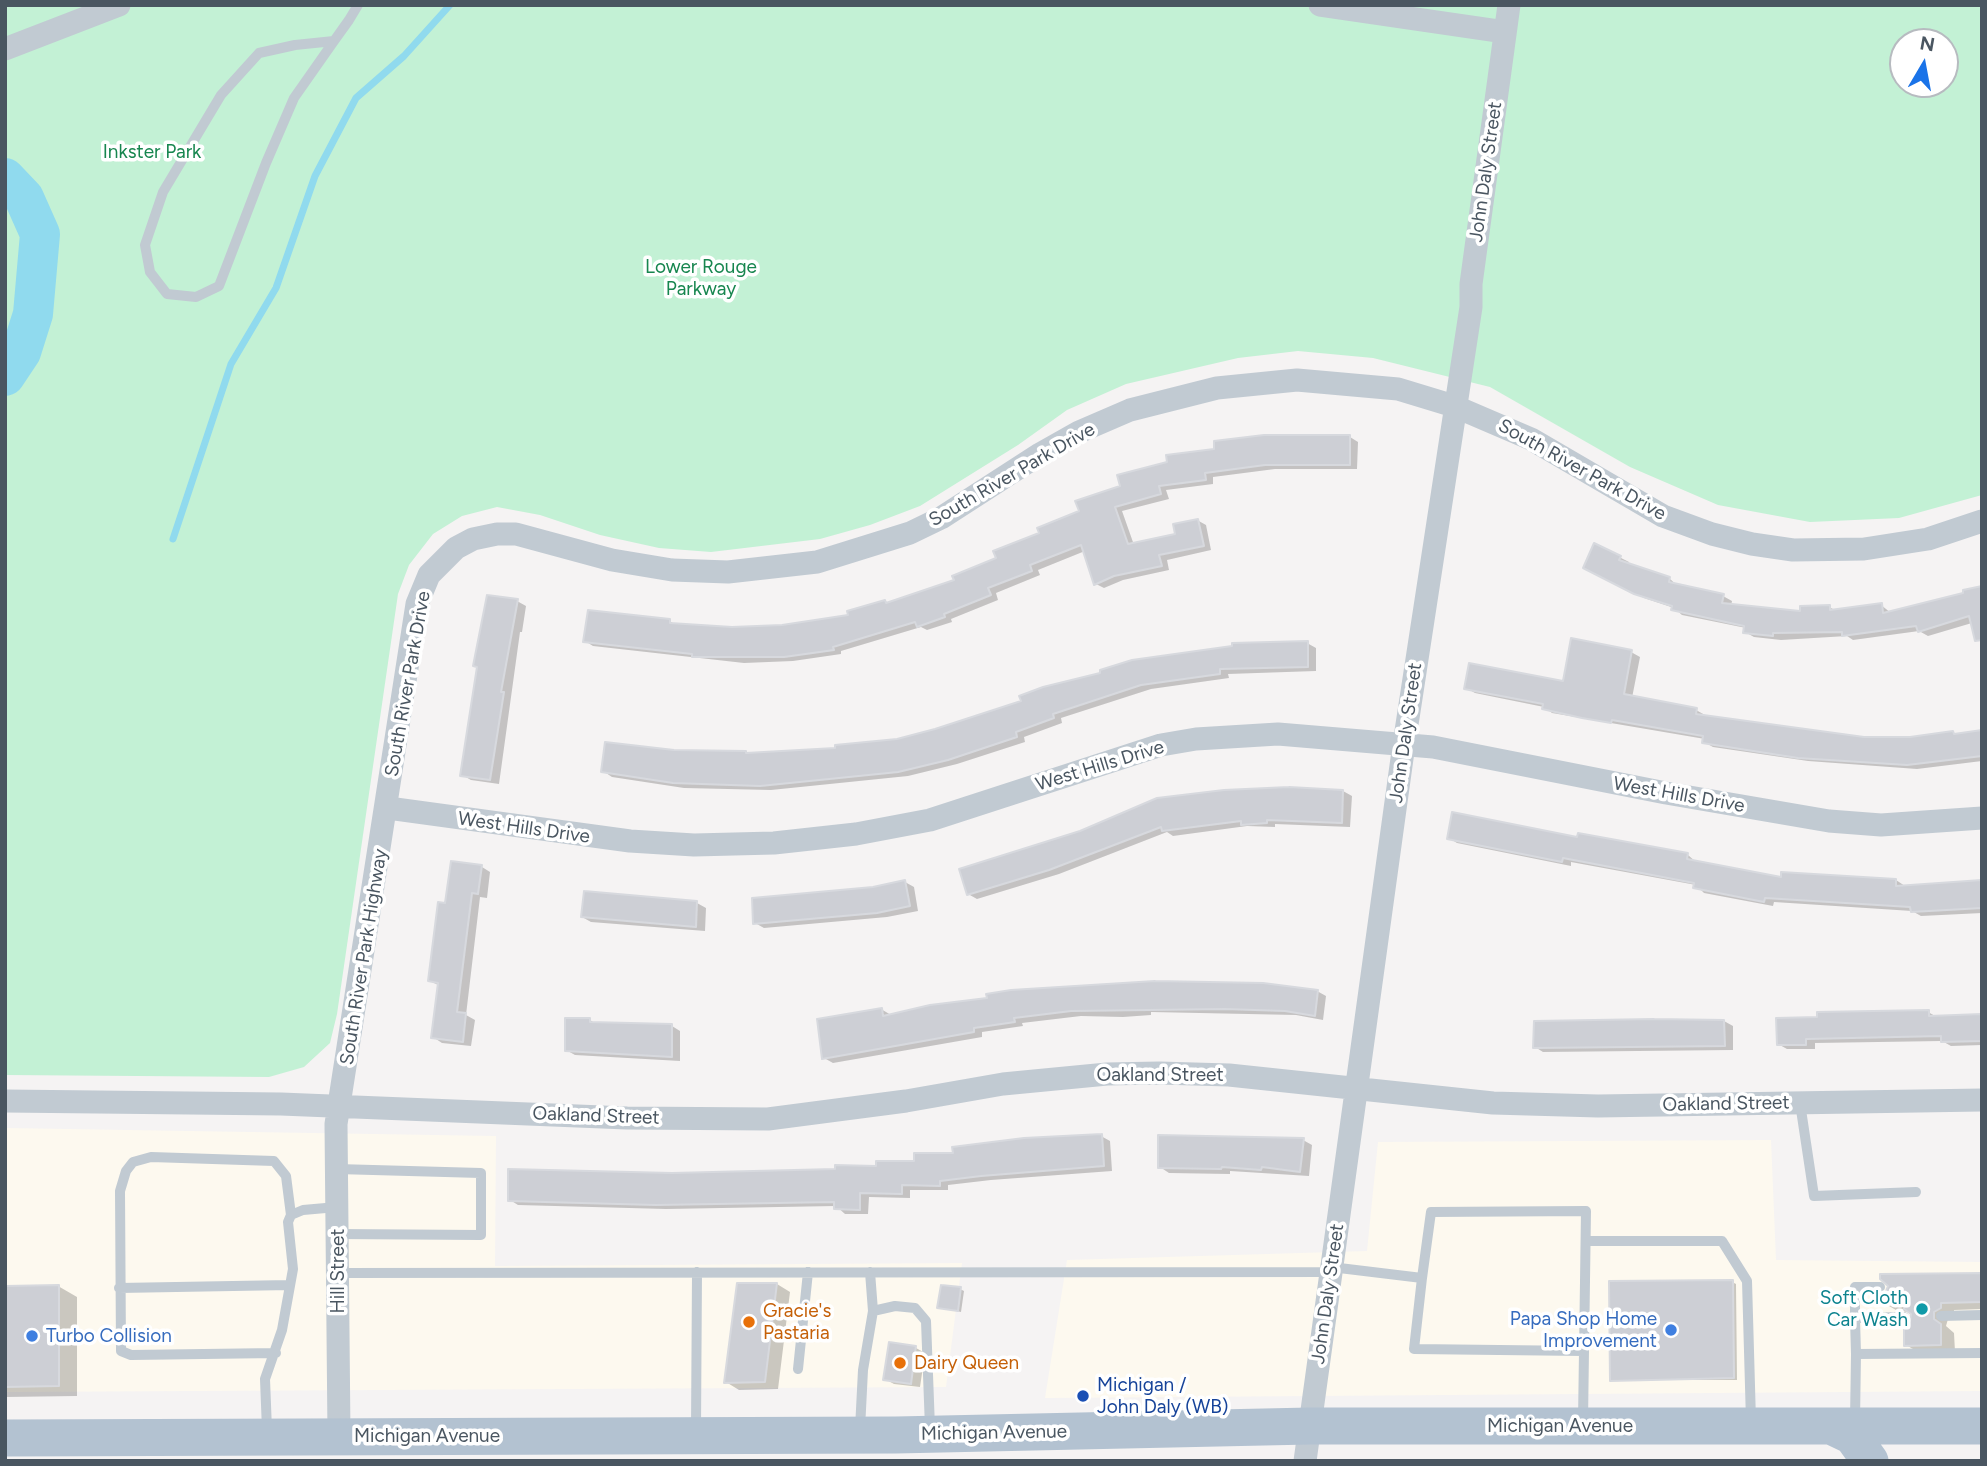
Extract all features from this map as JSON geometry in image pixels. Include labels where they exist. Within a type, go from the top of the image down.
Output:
[{"type":"main road","name":"Michigan Avenue","points":[[5,1438],[267,1437],[351,1449],[577,1448],[696,1435],[931,1434],[1308,1443],[1583,1426],[1982,1426]]},
{"type":"main road","points":[[1843,1426],[1870,1461]]},
{"type":"street","points":[[5,49],[119,5]]},
{"type":"street","points":[[1320,5],[1505,32]]},
{"type":"street","name":"John Daly Street","points":[[1308,1443],[1404,744],[1471,307],[1471,284],[1509,5]]},
{"type":"street","name":"South River Park Drive","points":[[388,808],[421,592],[429,575],[442,559],[473,539],[497,534],[516,534],[612,560],[672,570],[728,572],[784,568],[850,554],[910,533],[971,501],[1079,432],[1130,410],[1184,394],[1263,382],[1330,381],[1398,389],[1454,406],[1531,439],[1663,516],[1712,534],[1752,544],[1812,551],[1864,549],[1928,539],[1982,522]]},
{"type":"street","name":"West Hills Drive","points":[[388,808],[630,841],[694,845],[774,843],[856,834],[930,820],[973,808],[1127,754],[1196,739],[1278,734],[1404,744],[1829,821],[1907,824],[1982,818]]},
{"type":"street","name":"South River Park Highway","points":[[340,1107],[388,808]]},
{"type":"street","name":"Oakland Street","points":[[340,1107],[627,1118],[768,1119],[906,1101],[1003,1084],[1107,1074],[1229,1075],[1493,1103],[1598,1106],[1982,1100]]},
{"type":"street","points":[[5,1101],[340,1107]]},
{"type":"street","name":"Hill Street","points":[[340,1107],[337,1124],[338,1273],[351,1449]]},
{"type":"lane","points":[[334,41],[295,45],[259,53],[221,95],[163,191],[145,245],[150,272],[167,295],[196,297],[219,286],[294,98],[334,41],[358,5]]},
{"type":"lane","points":[[1800,1103],[1814,1196],[1916,1192]]},
{"type":"lane","points":[[267,1437],[265,1379],[276,1353],[293,1269],[286,1176],[274,1161],[151,1157],[133,1162],[126,1171],[120,1191],[121,1351],[131,1355],[276,1353]]},
{"type":"lane","points":[[337,1169],[481,1173],[481,1235],[337,1234]]},
{"type":"lane","points":[[291,1215],[303,1210],[337,1207]]},
{"type":"lane","points":[[1583,1426],[1586,1211],[1431,1212],[1414,1349],[1584,1351]]},
{"type":"lane","points":[[1586,1241],[1722,1241],[1746,1281],[1751,1426]]},
{"type":"lane","points":[[338,1273],[1331,1269],[1422,1278]]},
{"type":"lane","points":[[696,1435],[697,1272]]},
{"type":"lane","points":[[798,1368],[808,1272]]},
{"type":"lane","points":[[859,1435],[863,1370],[873,1311],[870,1272]]},
{"type":"lane","points":[[119,1288],[290,1285]]},
{"type":"lane","points":[[1843,1426],[1856,1354],[1855,1287],[1880,1287]]},
{"type":"lane","points":[[873,1311],[895,1306],[915,1308],[926,1321],[931,1434]]},
{"type":"lane","points":[[1941,1316],[1982,1315]]},
{"type":"lane","points":[[1855,1318],[1904,1317]]},
{"type":"lane","points":[[1856,1354],[1982,1353]]},
{"type":"shaded area","points":[[5,1128],[496,1136],[495,1266],[962,1263],[946,1387],[5,1392]]},
{"type":"shaded area","points":[[1771,1140],[1776,1260],[1982,1262],[1982,1391],[1045,1398],[1067,1260],[1367,1251],[1378,1142]]},
{"type":"green space","name":"Lower Rouge Parkway","points":[[5,5],[1982,5],[1982,495],[1899,518],[1810,522],[1718,505],[1630,467],[1490,387],[1373,358],[1298,351],[1238,358],[1126,384],[1067,410],[1018,445],[920,506],[870,525],[820,539],[711,552],[659,548],[600,535],[540,515],[497,507],[462,516],[433,534],[409,565],[398,594],[337,1014],[330,1043],[304,1067],[269,1077],[5,1075]]},
{"type":"building","points":[[1264,435],[1350,435],[1350,465],[1265,465],[1205,473],[1206,480],[1159,486],[1161,494],[1115,507],[1128,544],[1175,534],[1173,524],[1198,519],[1204,546],[1159,555],[1162,566],[1114,576],[1094,585],[1081,545],[1030,565],[1032,571],[988,588],[991,595],[944,614],[945,617],[917,627],[915,622],[833,647],[834,650],[784,657],[692,657],[692,654],[583,642],[588,610],[670,619],[670,623],[732,627],[782,625],[848,615],[847,611],[885,600],[886,603],[954,580],[952,576],[996,558],[993,551],[1039,533],[1037,528],[1079,511],[1075,501],[1120,486],[1117,475],[1167,462],[1166,455],[1214,449],[1214,441]]},
{"type":"building","points":[[1594,543],[1621,556],[1619,560],[1670,577],[1669,582],[1724,594],[1722,603],[1800,611],[1800,606],[1830,605],[1830,610],[1882,603],[1883,613],[1982,586],[1982,640],[1975,641],[1969,616],[1918,632],[1916,626],[1842,636],[1842,632],[1773,633],[1773,636],[1743,633],[1744,626],[1671,610],[1672,606],[1634,594],[1583,568]]},
{"type":"building","points":[[487,595],[518,599],[501,692],[504,692],[490,780],[460,776],[477,667],[473,666]]},
{"type":"building","points":[[1571,638],[1632,650],[1624,694],[1697,708],[1696,714],[1864,737],[1910,737],[1982,730],[1982,756],[1907,765],[1798,758],[1702,743],[1703,736],[1612,720],[1611,723],[1582,718],[1542,709],[1543,704],[1464,689],[1469,663],[1563,681]]},
{"type":"building","points":[[1308,641],[1308,667],[1220,669],[1220,674],[1141,685],[1053,714],[1054,718],[1016,732],[1017,737],[948,760],[898,772],[760,786],[673,783],[601,772],[605,742],[674,750],[746,753],[835,748],[835,745],[897,739],[935,729],[1021,701],[1019,696],[1043,687],[1100,673],[1100,670],[1132,660],[1232,646],[1232,643]]},
{"type":"building","points":[[1289,787],[1343,790],[1342,823],[1267,820],[1267,823],[1241,825],[1241,821],[1162,831],[1161,827],[1049,870],[967,895],[959,869],[1080,831],[1157,798],[1224,790]]},
{"type":"building","points":[[1452,812],[1577,837],[1578,833],[1688,853],[1687,859],[1781,877],[1781,872],[1896,879],[1896,886],[1982,880],[1982,908],[1911,912],[1910,907],[1765,898],[1764,902],[1693,888],[1694,883],[1563,858],[1562,862],[1447,839]]},
{"type":"building","points":[[451,861],[482,865],[478,894],[472,893],[457,1012],[466,1013],[463,1042],[431,1038],[438,983],[428,981],[438,902],[445,903]]},
{"type":"building","points":[[905,880],[910,906],[877,913],[753,924],[752,898],[873,887]]},
{"type":"building","points":[[584,891],[697,901],[696,927],[581,917]]},
{"type":"building","points":[[1155,981],[1263,983],[1318,990],[1315,1016],[1285,1011],[1225,1009],[1071,1011],[1014,1018],[1015,1022],[974,1028],[974,1032],[822,1059],[817,1019],[882,1008],[883,1016],[930,1005],[987,998],[986,994],[1011,990]]},
{"type":"building","points":[[1929,1010],[1929,1016],[1982,1014],[1982,1041],[1941,1042],[1941,1036],[1806,1039],[1806,1045],[1777,1045],[1776,1018],[1817,1017],[1817,1012]]},
{"type":"building","points":[[565,1018],[590,1018],[590,1022],[672,1024],[672,1057],[565,1051]]},
{"type":"building","points":[[1724,1020],[1725,1046],[1533,1048],[1534,1021]]},
{"type":"building","points":[[1102,1134],[1104,1166],[940,1181],[940,1186],[902,1185],[902,1194],[860,1193],[860,1210],[834,1209],[834,1202],[656,1205],[508,1201],[508,1169],[672,1173],[835,1169],[835,1165],[876,1166],[876,1161],[914,1161],[914,1153],[953,1153],[952,1147],[1024,1138]]},
{"type":"building","points":[[1158,1135],[1304,1138],[1300,1172],[1262,1167],[1261,1170],[1222,1167],[1158,1168]]},
{"type":"building","name":"Soft Cloth Car Wash","points":[[1982,1273],[1982,1302],[1941,1303],[1941,1308],[1934,1312],[1934,1319],[1941,1324],[1941,1345],[1904,1346],[1904,1325],[1910,1321],[1911,1314],[1904,1309],[1904,1303],[1880,1303],[1880,1295],[1888,1286],[1880,1279],[1880,1274]]},
{"type":"building","name":"Papa Shop Home Improvement","points":[[1733,1280],[1734,1378],[1610,1381],[1609,1281]]},
{"type":"building","points":[[737,1283],[777,1283],[765,1382],[724,1383]]},
{"type":"building","name":"Turbo Collision","points":[[59,1285],[59,1386],[5,1387],[5,1286]]},
{"type":"building","points":[[941,1285],[961,1287],[958,1311],[937,1308]]},
{"type":"building","name":"Dairy Queen","points":[[889,1342],[916,1346],[911,1384],[883,1380]]},
{"type":"waterway","points":[[173,539],[231,364],[276,288],[315,176],[356,98],[404,56],[450,5]]},
{"type":"waterway","points":[[5,178],[24,198],[40,234],[33,314],[21,352],[5,376]]},
{"type":"place","name":"Soft Cloth Car Wash","points":[[1922,1309]]},
{"type":"place","name":"Gracie's Pastaria","points":[[749,1322]]},
{"type":"place","name":"Papa Shop Home Improvement","points":[[1671,1330]]},
{"type":"place","name":"Turbo Collision","points":[[32,1336]]},
{"type":"place","name":"Dairy Queen","points":[[900,1363]]},
{"type":"place","name":"Michigan / John Daly (WB)","points":[[1083,1396]]},
{"type":"park label","name":"Inkster Park","points":[[152,152]]}]
